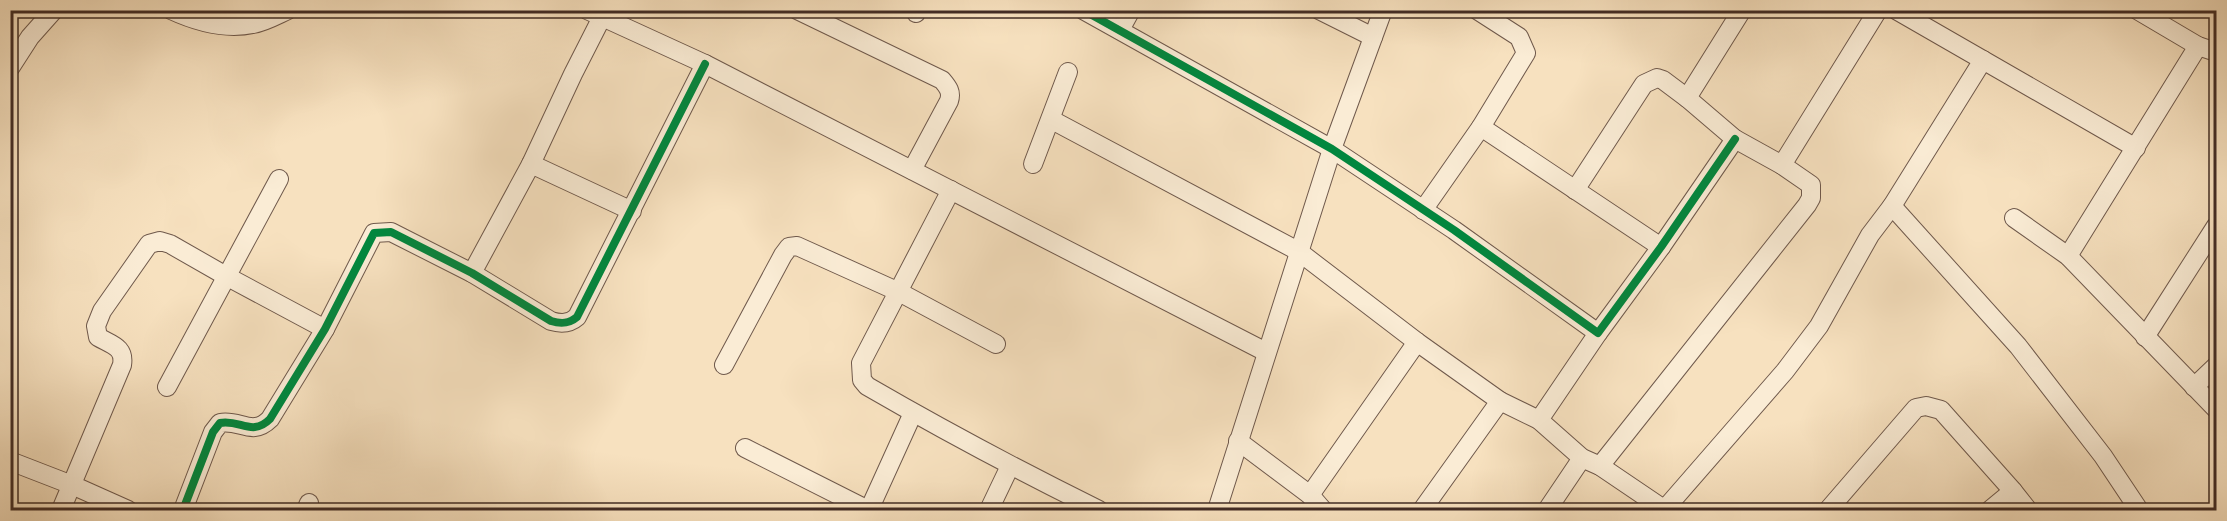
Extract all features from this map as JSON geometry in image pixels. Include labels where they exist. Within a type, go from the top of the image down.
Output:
[{"type":"street","points":[[10,68],[30,37],[54,10]]},
{"type":"street","points":[[171,10],[194,21],[232,27],[255,24],[288,10]]},
{"type":"street","points":[[797,10],[942,80],[948,88],[951,94],[950,101],[912,170]]},
{"type":"street","points":[[1083,10],[1332,149],[1599,333]]},
{"type":"street","points":[[1120,30],[1131,10]]},
{"type":"street","points":[[1319,10],[1373,38]]},
{"type":"street","points":[[1217,510],[1298,251],[1332,149],[1383,10]]},
{"type":"street","points":[[1423,210],[1481,127],[1526,53],[1520,37],[1477,10]]},
{"type":"street","points":[[1687,98],[1742,10]]},
{"type":"street","points":[[1782,165],[1878,10]]},
{"type":"street","points":[[1896,10],[2136,148]]},
{"type":"street","points":[[2137,10],[2198,46],[2217,52]]},
{"type":"street","points":[[472,273],[531,164],[573,74],[594,14],[624,18],[705,64],[1266,352]]},
{"type":"street","points":[[2068,256],[2198,46]]},
{"type":"street","points":[[1052,120],[1298,251],[1417,342],[1500,401],[1539,420],[1582,459],[1599,466],[1664,510],[1785,370],[1812,335],[1870,235],[1892,206],[1983,60]]},
{"type":"street","points":[[183,510],[213,432],[220,423],[228,421],[250,428],[262,426],[270,419],[325,329],[374,233],[391,232],[472,273],[551,321],[572,322],[577,317],[632,211],[705,64]]},
{"type":"street","points":[[1033,164],[1052,120],[1068,72]]},
{"type":"street","points":[[1575,190],[1644,84],[1652,79],[1663,80],[1735,138],[1811,185],[1811,198],[1807,205],[1599,466]]},
{"type":"street","points":[[1481,127],[1661,248]]},
{"type":"street","points":[[1539,420],[1661,248],[1735,138]]},
{"type":"street","points":[[531,164],[632,211]]},
{"type":"street","points":[[166,387],[279,179]]},
{"type":"street","points":[[951,190],[861,363],[861,380],[867,386],[913,413],[1010,466],[1099,510]]},
{"type":"street","points":[[1892,206],[2019,346],[2103,456],[2139,510]]},
{"type":"street","points":[[2014,218],[2068,256],[2217,409]]},
{"type":"street","points":[[2145,337],[2217,226]]},
{"type":"street","points":[[62,510],[122,365],[121,350],[98,337],[96,326],[102,311],[149,244],[160,241],[170,244],[325,329]]},
{"type":"street","points":[[724,365],[789,247],[797,246],[899,292],[996,344]]},
{"type":"street","points":[[1310,495],[1417,342]]},
{"type":"street","points":[[2194,387],[2217,366]]},
{"type":"street","points":[[1422,510],[1500,401]]},
{"type":"street","points":[[1828,510],[1916,408],[1926,406],[1941,410],[2028,510]]},
{"type":"street","points":[[746,448],[869,510],[913,413]]},
{"type":"street","points":[[1238,441],[1310,495],[1323,510]]},
{"type":"street","points":[[1547,510],[1582,459]]},
{"type":"street","points":[[10,461],[128,510]]},
{"type":"street","points":[[989,510],[1010,466]]},
{"type":"street","points":[[1990,510],[2013,491]]},
{"type":"cycle path","points":[[1083,10],[1332,149],[1454,230],[1598,333],[1661,247],[1735,139]]},
{"type":"cycle path","points":[[183,510],[213,432],[220,423],[257,427],[270,419],[325,329],[374,233],[391,232],[472,273],[551,321],[565,323],[577,317],[705,64]]}]
